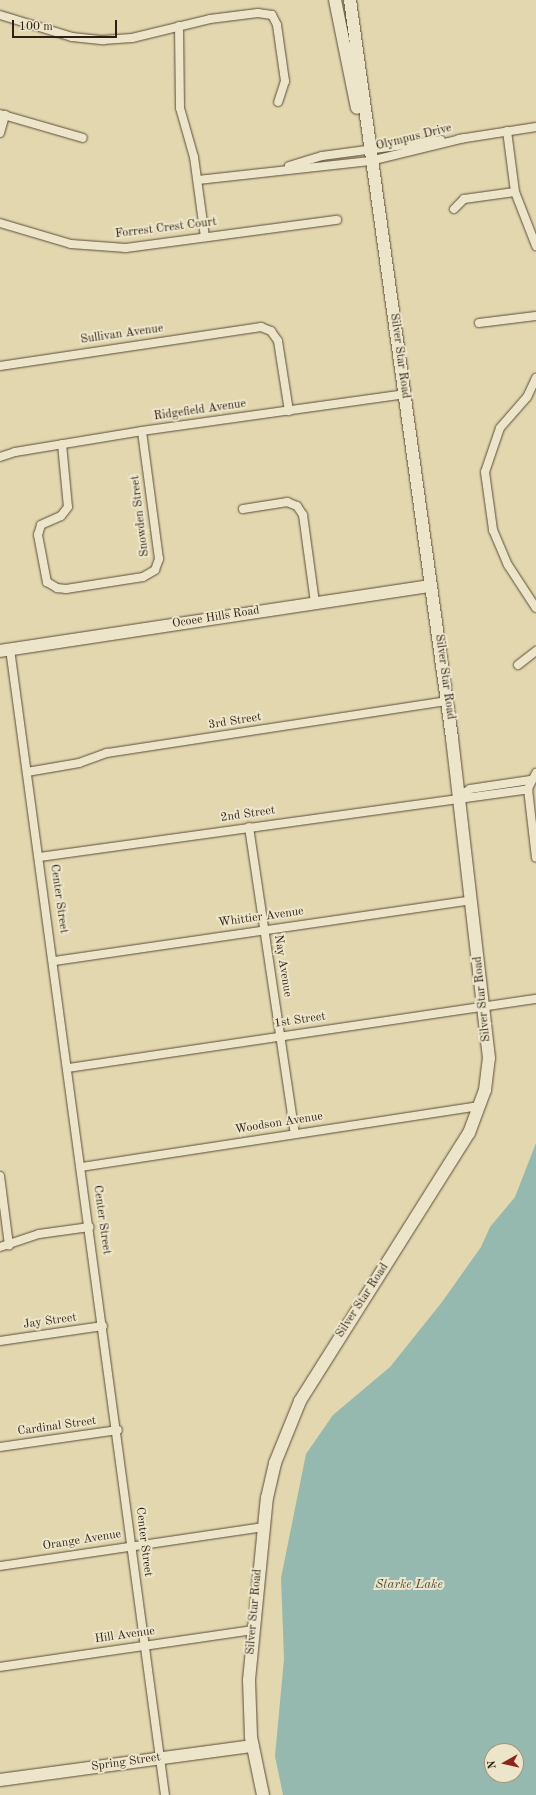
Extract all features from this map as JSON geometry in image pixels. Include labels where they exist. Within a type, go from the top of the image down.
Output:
[{"type":"main road","name":"Silver Star Road","points":[[335,0],[350,81],[369,155]]},
{"type":"main road","points":[[342,0],[355,40]]},
{"type":"main road","name":"Silver Star Road","points":[[263,1795],[253,1746],[248,1705],[263,1527],[275,1463],[300,1401],[460,1149],[480,1106],[489,1058],[472,900],[447,701],[405,394],[369,155],[350,0]]},
{"type":"main road","name":"Ocoee Hills Road","points":[[5,650],[431,586]]},
{"type":"main road","name":"Spring Street","points":[[0,1780],[253,1746]]},
{"type":"street","points":[[0,15],[72,37],[102,40],[258,13],[272,15],[277,26],[285,81],[278,102]]},
{"type":"street","points":[[179,26],[180,108],[198,180],[206,237]]},
{"type":"street","points":[[0,132],[2,115],[84,138]]},
{"type":"street","name":"Olympus Drive","points":[[369,155],[536,127]]},
{"type":"street","points":[[507,131],[515,192],[536,246]]},
{"type":"street","points":[[277,170],[322,156],[369,155]]},
{"type":"street","points":[[198,180],[277,170],[369,155]]},
{"type":"street","points":[[454,209],[464,199],[515,192]]},
{"type":"street","name":"Forrest Crest Court","points":[[0,223],[96,247],[126,248],[337,220]]},
{"type":"street","points":[[479,323],[536,316]]},
{"type":"street","name":"Sullivan Avenue","points":[[0,366],[260,327],[271,331],[278,341],[288,411]]},
{"type":"street","points":[[536,378],[527,397],[500,428],[485,472],[492,530],[508,565],[536,608]]},
{"type":"street","name":"Ridgefield Avenue","points":[[0,457],[62,444],[142,431],[405,394]]},
{"type":"street","name":"Snowden Street","points":[[62,444],[68,507],[61,516],[41,525],[44,570],[47,582],[56,588],[66,588],[142,577],[155,570],[159,560],[142,431]]},
{"type":"street","points":[[243,509],[287,502],[297,506],[303,515],[315,604]]},
{"type":"street","name":"Center Street","points":[[5,650],[27,772],[55,961],[165,1795]]},
{"type":"street","points":[[518,665],[536,651]]},
{"type":"street","name":"3rd Street","points":[[27,772],[79,763],[107,753],[447,701]]},
{"type":"street","points":[[459,796],[470,789],[533,776]]},
{"type":"street","points":[[533,776],[528,789],[536,858]]},
{"type":"street","points":[[459,796],[528,789]]},
{"type":"street","name":"2nd Street","points":[[40,858],[459,796]]},
{"type":"street","name":"Nay Avenue","points":[[249,827],[295,1134]]},
{"type":"street","name":"Whittier Avenue","points":[[55,961],[472,900]]},
{"type":"street","name":"1st Street","points":[[68,1068],[536,1000]]},
{"type":"street","name":"Woodson Avenue","points":[[81,1167],[480,1106]]},
{"type":"street","points":[[0,1176],[9,1245]]},
{"type":"street","points":[[0,1247],[39,1234],[90,1227]]},
{"type":"street","name":"Jay Street","points":[[0,1341],[103,1326]]},
{"type":"street","name":"Cardinal Street","points":[[0,1447],[118,1430]]},
{"type":"street","name":"Orange Avenue","points":[[0,1566],[131,1545],[263,1527]]},
{"type":"street","name":"Hill Avenue","points":[[0,1667],[254,1630]]},
{"type":"water","name":"Starke Lake","points":[[536,1143],[536,1795],[283,1795],[275,1756],[284,1659],[281,1578],[306,1454],[333,1415],[390,1367],[442,1302],[481,1247],[490,1227],[515,1197]]}]
